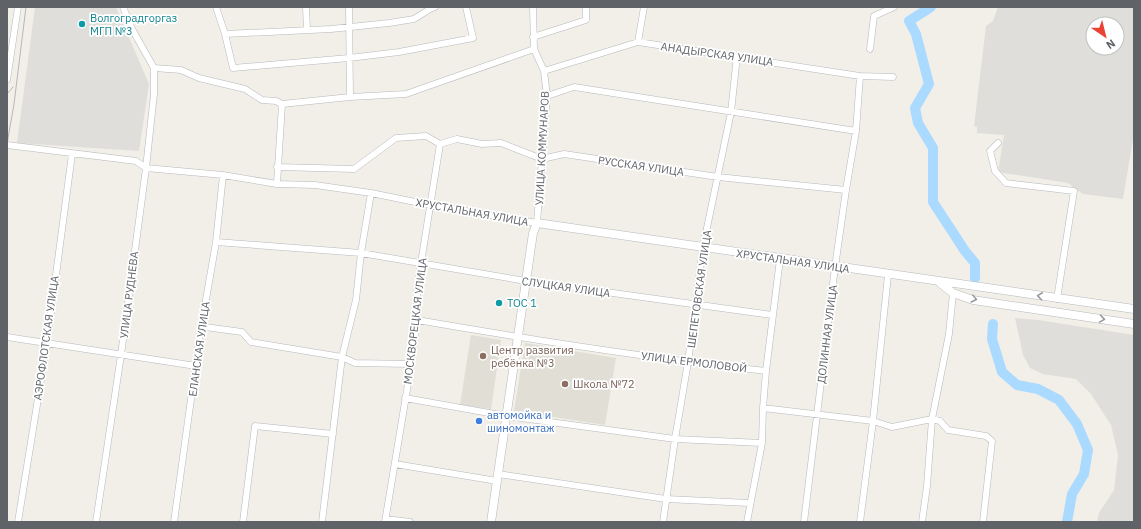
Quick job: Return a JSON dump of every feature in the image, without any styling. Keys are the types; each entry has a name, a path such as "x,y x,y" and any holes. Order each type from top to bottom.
{"street":[{"path":"7,80 18,7"},
{"path":"123,7 132,29 154,68 181,70 199,78 245,89 262,100 276,101 282,104 350,97 406,94 534,49"},
{"path":"216,7 225,34 233,68 399,52 473,38 466,7"},
{"path":"306,7 307,30"},
{"path":"349,7 350,97"},
{"path":"225,34 350,28 414,19 435,7"},
{"name":"УЛИЦА КОММУНАРОВ","path":"491,522 533,233 537,223 547,96 544,71 534,49 533,7"},
{"path":"533,37 586,20 586,7"},
{"path":"638,42 644,7"},
{"path":"870,49 874,16 894,7"},
{"name":"АНАДЫРСКАЯ УЛИЦА","path":"544,71 638,42 860,76 893,77"},
{"name":"ШЕПЕТОВСКАЯ УЛИЦА","path":"663,522 688,362 703,247 731,112 737,56"},
{"name":"УЛИЦА РУДНЕВА","path":"96,522 121,355 146,168 154,94 154,68"},
{"name":"ДОЛИННАЯ УЛИЦА","path":"804,522 835,267 856,131 860,76"},
{"path":"547,96 574,87 856,131"},
{"path":"277,184 282,104"},
{"path":"278,167 354,169 396,138 426,136 440,144 457,139 482,144 501,143 542,159"},
{"name":"МОСКВОРЕЦКАЯ УЛИЦА","path":"385,520 406,398 417,320 421,263 440,144"},
{"path":"998,144 990,151 995,171 1006,183 1074,191 1057,299"},
{"name":"ХРУСТАЛЬНАЯ УЛИЦА","path":"7,145 136,161 146,168 223,175 277,184 315,185 370,193 430,205 537,223 1134,310"},
{"name":"АЭРОФЛОТСКАЯ УЛИЦА","path":"18,522 46,343 72,154"},
{"name":"РУССКАЯ УЛИЦА","path":"542,159 564,154 718,177 846,190"},
{"name":"ЕЛАНСКАЯ УЛИЦА","path":"174,522 200,334 216,242 223,175"},
{"path":"322,522 342,356 356,300 370,193"},
{"name":"СЛУЦКАЯ УЛИЦА","path":"216,242 361,253 526,281 772,315"},
{"path":"747,522 749,503 762,443 766,371 780,259"},
{"path":"860,522 873,421 888,275"},
{"path":"940,282 953,293 973,300 1134,324"},
{"path":"922,522 927,486 932,419 948,334 953,293"},
{"name":"УЛИЦА ЕРМОЛОВОЙ","path":"417,320 518,337 688,362 766,371"},
{"path":"200,334 205,327 242,332 251,342 342,356 355,363 410,364"},
{"path":"7,337 196,366"},
{"path":"406,398 506,416 675,439 762,443"},
{"path":"763,408 873,421 892,427 932,419 940,421 948,430 986,436 992,441 983,522"},
{"path":"243,522 255,426 333,434"},
{"path":"395,464 666,499 749,503"},
{"path":"385,520 410,522"}],"shaded area":[{"path":"35,7 116,7 149,84 139,151 17,143"},
{"path":"998,7 1134,7 1134,133 1123,199 1083,194 1068,183 998,172 1004,135 977,133 977,127 974,126 986,26 993,21"},
{"path":"1015,318 1038,320 1134,335 1134,522 1097,522 1099,513 1114,490 1118,455 1111,425 1091,394 1076,379 1043,374 1030,368 1023,355"},
{"name":"Центр развития ребёнка №3","path":"471,335 501,340 491,409 460,405"},
{"name":"Школа №72","path":"525,343 616,358 605,425 514,411"}],"waterway":[{"path":"931,7 909,21 916,34 929,84 915,108 918,123 933,148 933,202 965,251 975,263 975,278"},
{"path":"993,324 992,339 1002,372 1017,385 1038,389 1059,400 1077,424 1088,450 1084,474 1072,494 1067,522"}],"tram line":[{"path":"7,144 14,104 26,7"},
{"path":"7,94 13,87"}],"place":[{"name":"Волгоградгоргаз МГП №3","path":"82,24"},
{"name":"ТОС 1","path":"499,303"},
{"name":"Центр развития ребёнка №3","path":"483,356"},
{"name":"Школа №72","path":"565,384"},
{"name":"автомойка и шиномонтаж","path":"479,421"}]}
